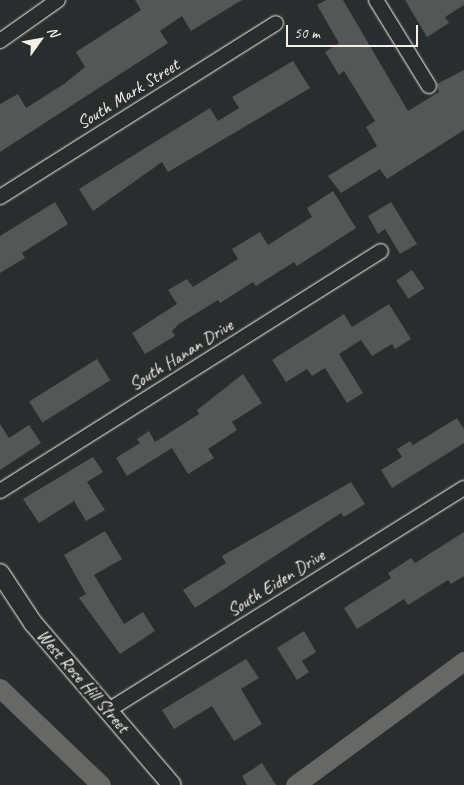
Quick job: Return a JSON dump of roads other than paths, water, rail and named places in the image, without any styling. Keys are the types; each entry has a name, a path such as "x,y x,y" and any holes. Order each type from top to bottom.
{"street":[{"path":"0,41 58,0"},
{"path":"376,0 429,86"},
{"name":"South Mark Street","path":"0,197 276,23"},
{"name":"South Hanan Drive","path":"0,491 381,251"},
{"name":"South Eiden Drive","path":"107,711 464,488"},
{"name":"West Rose Hill Street","path":"0,573 33,623 172,785"}],"waterway":[{"path":"295,785 464,661"},
{"path":"0,688 101,785"}]}
